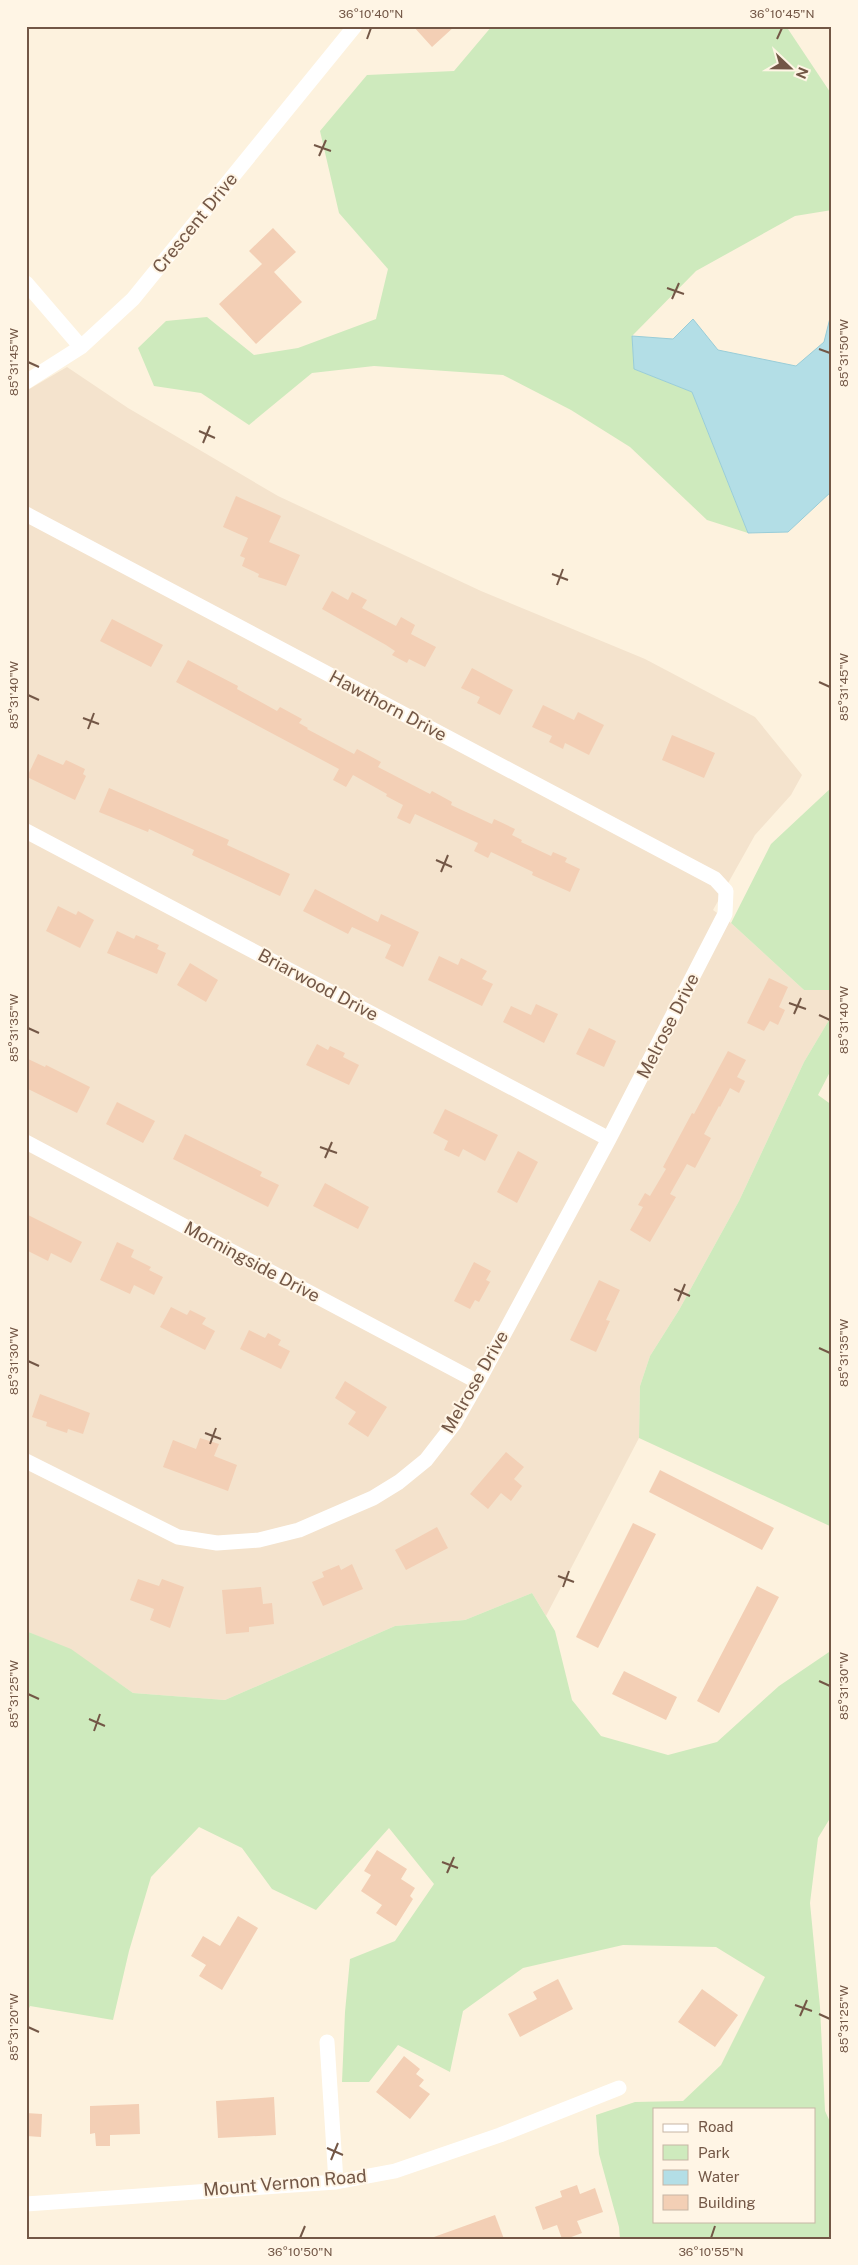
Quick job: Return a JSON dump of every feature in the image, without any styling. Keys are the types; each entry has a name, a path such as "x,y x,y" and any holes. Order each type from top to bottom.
{"street":[{"name":"Crescent Drive","path":"26,382 81,347 133,299 355,26"},
{"path":"26,282 81,347"},
{"name":"Hawthorn Drive","path":"26,514 715,879 726,891 725,914"},
{"name":"Briarwood Drive","path":"26,831 609,1139"},
{"name":"Melrose Drive","path":"26,1461 178,1537 217,1543 259,1540 299,1530 373,1498 399,1482 426,1460 454,1424 609,1139 725,914"},
{"name":"Morningside Drive","path":"26,1142 478,1382"},
{"path":"327,2042 336,2182"},
{"name":"Mount Vernon Road","path":"26,2204 336,2182 395,2171 500,2135 619,2088"}],"shaded area":[{"path":"67,367 128,408 278,496 481,591 645,659 755,717 802,775 791,795 755,835 713,910 731,923 804,990 832,990 832,1015 804,1062 739,1201 679,1310 650,1356 640,1386 639,1438 546,1616 532,1593 465,1620 395,1626 225,1700 133,1693 71,1650 26,1631 26,391"}],"green space":[{"path":"492,26 786,26 832,95 832,210 795,216 696,271 632,336 634,369 692,392 748,533 707,520 630,447 571,410 503,375 374,366 312,373 249,425 201,393 154,386 138,348 166,321 207,317 254,355 298,348 376,319 388,269 339,213 320,131 367,75 454,71"},
{"path":"832,787 832,990 804,990 731,923 771,844"},
{"path":"832,1015 832,1068 818,1095 832,1105 832,1527 639,1438 640,1386 650,1356 679,1310 739,1201 804,1062"},
{"path":"532,1593 555,1631 572,1700 601,1736 668,1755 717,1742 779,1686 832,1650 832,1815 818,1838 810,1903 820,2007 825,2111 832,2126 832,2239 620,2239 619,2227 599,2154 596,2115 635,2102 683,2101 721,2065 765,1977 716,1947 623,1945 523,1968 463,2011 450,2072 398,2045 369,2082 342,2082 345,2012 350,1959 395,1941 434,1884 389,1828 316,1910 272,1889 242,1848 199,1827 151,1877 129,1951 113,2020 30,2006 26,2015 26,1631 71,1649 133,1693 225,1700 395,1626 465,1620"}],"water":[{"path":"832,310 832,491 788,532 748,533 692,392 634,369 632,336 673,339 693,319 718,350 796,366 824,342"}],"building":[{"path":"413,26 455,26 432,47"},
{"path":"273,228 296,252 274,272 302,302 256,344 219,304 262,264 249,251"},
{"path":"236,496 281,516 269,542 300,555 286,586 258,577 259,574 242,566 245,558 240,556 248,538 223,527"},
{"path":"332,591 348,600 352,592 367,600 362,608 396,626 401,617 415,625 411,634 436,647 425,667 409,659 407,663 392,655 395,651 386,645 322,609"},
{"path":"112,619 163,645 151,667 100,641"},
{"path":"188,660 238,686 237,689 277,711 280,707 302,719 299,723 307,729 354,754 357,749 381,762 378,767 430,794 432,791 452,802 451,805 492,824 494,819 515,829 512,835 522,840 521,842 551,856 553,852 567,858 565,862 580,869 570,892 532,875 533,872 491,852 488,858 474,851 478,843 415,814 410,824 397,818 403,805 353,775 346,787 333,780 339,769 176,682"},
{"path":"472,668 513,690 500,715 477,703 480,697 461,688"},
{"path":"543,705 574,720 578,712 604,725 589,755 565,743 563,749 549,742 552,736 532,727"},
{"path":"672,735 715,753 704,778 662,760"},
{"path":"38,754 63,765 66,760 85,769 83,774 86,776 75,800 27,777"},
{"path":"109,788 229,840 227,845 290,874 280,896 192,855 194,850 149,829 148,832 99,812"},
{"path":"315,889 378,922 381,914 419,932 403,967 385,958 391,945 352,927 348,934 303,911"},
{"path":"58,906 76,915 78,911 94,920 80,948 46,931"},
{"path":"117,931 134,939 136,935 159,945 157,949 166,953 157,974 107,953"},
{"path":"439,956 458,965 461,958 487,971 482,979 493,984 482,1006 428,980"},
{"path":"190,963 218,980 206,1002 177,985"},
{"path":"769,978 788,987 779,1007 785,1010 778,1025 770,1021 764,1031 747,1023"},
{"path":"536,1004 558,1014 544,1043 503,1022 511,1006 531,1015"},
{"path":"589,1028 616,1041 604,1067 576,1054"},
{"path":"317,1044 328,1050 330,1046 345,1053 343,1057 359,1065 349,1085 306,1065"},
{"path":"728,1051 746,1060 737,1077 745,1081 739,1093 730,1088 719,1106 704,1134 711,1138 695,1168 687,1164 670,1194 676,1197 650,1242 630,1230 643,1207 638,1205 645,1193 650,1196 666,1169 663,1167"},
{"path":"26,1058 45,1067 46,1065 90,1087 77,1113 26,1088"},
{"path":"117,1102 155,1121 143,1143 106,1124"},
{"path":"445,1109 498,1135 485,1161 463,1149 459,1157 444,1150 448,1141 433,1133"},
{"path":"185,1134 262,1172 260,1176 279,1185 268,1207 173,1159"},
{"path":"518,1151 538,1162 517,1203 497,1192"},
{"path":"325,1183 369,1207 358,1229 313,1206"},
{"path":"26,1214 82,1242 71,1263 51,1253 48,1261 26,1250"},
{"path":"117,1242 134,1250 131,1257 151,1267 149,1270 163,1277 154,1295 134,1285 130,1294 100,1280"},
{"path":"474,1262 491,1271 486,1280 490,1282 479,1302 475,1300 470,1309 454,1301"},
{"path":"599,1280 620,1290 606,1320 610,1321 596,1352 570,1340"},
{"path":"171,1307 187,1315 190,1310 206,1318 202,1324 215,1331 205,1350 160,1327"},
{"path":"249,1330 265,1338 268,1333 281,1340 278,1345 290,1351 281,1369 240,1349"},
{"path":"345,1381 387,1407 368,1437 348,1424 356,1412 335,1398"},
{"path":"40,1394 90,1413 83,1434 68,1429 67,1433 46,1426 47,1422 32,1417"},
{"path":"200,1438 219,1444 214,1456 237,1465 228,1491 163,1467 173,1440 196,1449"},
{"path":"506,1452 524,1467 514,1479 522,1486 511,1501 501,1493 488,1509 470,1494"},
{"path":"660,1470 774,1528 762,1550 649,1492"},
{"path":"633,1523 656,1534 598,1648 576,1637"},
{"path":"437,1527 448,1548 406,1570 395,1550"},
{"path":"352,1564 363,1589 323,1606 312,1582 324,1577 322,1572 339,1565 341,1570"},
{"path":"138,1579 159,1586 162,1579 184,1587 170,1628 150,1620 154,1609 130,1600"},
{"path":"757,1586 779,1597 719,1713 697,1701"},
{"path":"261,1587 263,1604 272,1603 274,1624 249,1627 249,1632 226,1634 222,1590"},
{"path":"624,1671 677,1697 666,1720 612,1694"},
{"path":"377,1850 407,1869 401,1879 415,1888 410,1896 413,1899 396,1926 376,1913 382,1905 361,1891 371,1875 364,1871"},
{"path":"238,1916 258,1928 222,1990 199,1976 206,1965 191,1956 203,1936 220,1946"},
{"path":"558,1979 573,2009 520,2037 508,2014 537,1999 533,1992"},
{"path":"702,1989 738,2015 715,2047 678,2022"},
{"path":"404,2056 420,2069 416,2074 424,2080 419,2086 430,2094 410,2119 376,2092"},
{"path":"274,2097 276,2135 218,2138 216,2101"},
{"path":"139,2104 140,2134 110,2135 110,2146 96,2146 95,2133 90,2134 90,2106"},
{"path":"26,2113 42,2114 41,2137 26,2136"},
{"path":"577,2185 580,2194 595,2188 603,2212 577,2221 582,2233 566,2239 562,2239 557,2225 543,2230 535,2207 562,2197 560,2191"},
{"path":"495,2215 504,2239 435,2239 434,2237"}]}
